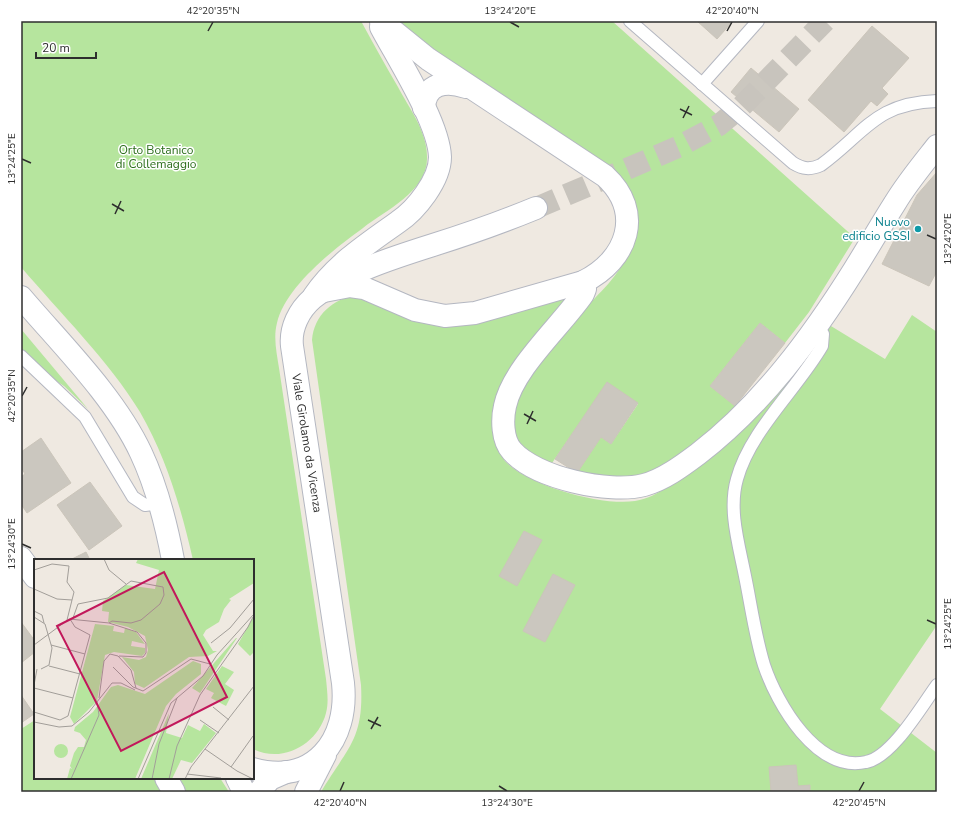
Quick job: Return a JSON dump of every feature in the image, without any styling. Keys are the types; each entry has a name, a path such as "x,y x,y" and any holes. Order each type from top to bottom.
{"street":[{"path":"319,294 326,279 337,268 363,246 406,217 417,206 426,193 437,170 440,158 436,137 424,108 378,21"},
{"path":"319,294 350,286 364,288 415,310 445,316 476,313 583,282 603,269 614,257 622,243 628,220 626,206 611,181 418,52 381,21"},
{"path":"424,108 427,94 437,85 454,83 475,91"},
{"path":"583,282 585,289 583,294 524,367 512,387 504,406 503,424 508,446 520,458 553,475 580,484 610,487 633,487 646,485 677,469 717,438 775,379 817,325 854,270 899,197 937,146"},
{"name":"Viale Girolamo da Vicenza","path":"254,769 274,773 286,772 312,762 323,754 334,740 340,728 343,716 343,683 291,342 292,332 296,321 304,307 319,294 353,275 391,259 482,229 536,208"},
{"path":"21,297 88,375 123,421 141,452 160,502 173,559"},
{"path":"21,558 34,576"},
{"path":"306,792 334,740"},
{"path":"239,779 256,788 286,772"},
{"path":"167,779 174,792"}],"lane":[{"path":"630,21 793,163 802,168 811,169 829,160 868,125 884,113 910,104 937,101"},
{"path":"702,84 758,21"},
{"path":"817,325 823,334 822,346 776,410 745,459 737,479 734,500 736,525 757,638 764,665 774,690 805,736 828,756 839,761 852,763 866,762 879,757 893,745 937,685"},
{"path":"21,356 72,402 85,417 133,497 145,505 160,502"}],"green space":[{"name":"Orto Botanico di Collemaggio","path":"21,21 361,21 421,129 426,147 426,168 414,189 394,207 338,247 312,270 290,296 282,309 277,323 275,334 276,352 328,696 326,713 322,724 307,742 298,748 276,754 264,753 254,749 254,559 193,559 172,484 150,430 140,412 114,374 21,267"},
{"path":"394,21 612,21 855,238 809,312 785,343 760,323 710,386 735,406 712,429 686,451 657,468 642,474 626,477 607,477 577,473 601,437 611,444 638,404 607,383 552,463 530,453 519,443 513,426 516,405 527,382 543,358 580,314 609,283 621,267 630,250 637,230 637,215 634,201 623,181 476,82"},
{"path":"356,295 392,309 572,296 560,314 496,445 505,461 516,470 548,486 585,497 621,502 644,499 669,486 826,323 885,359 912,315 937,332 937,625 880,709 937,753 937,792 321,792 352,743 357,731 360,719 361,685 312,340 316,323 326,310 332,304 340,300"},
{"path":"21,329 88,409 64,386 21,358"},
{"path":"34,721 34,779 155,779 162,792 21,792 21,729"},
{"path":"179,779 221,779 229,792 186,792"}],"building":[{"path":"697,21 733,21 717,39"},
{"path":"872,26 909,58 882,88 888,94 877,106 871,101 844,132 808,100"},
{"path":"751,68 799,109 779,132 731,92"},
{"name":"Nuovo edificio GSSI","path":"937,172 937,271 929,286 882,264 917,195"},
{"path":"760,323 785,343 735,406 710,386"},
{"path":"607,382 638,403 611,444 601,437 577,473 555,459"},
{"path":"41,438 71,483 27,513 21,504 21,477 25,474 21,467 21,452"},
{"path":"90,482 122,526 89,550 57,505"},
{"path":"524,531 542,540 517,586 499,576"},
{"path":"86,552 90,559 72,559"},
{"path":"553,574 575,585 545,642 523,631"},
{"path":"21,622 34,640 34,653 21,663"},
{"path":"21,695 34,714 21,723"},
{"path":"796,765 798,786 810,785 810,792 771,792 769,767"}],"tunnel":[{"path":"536,208 678,147 719,125 742,106 825,21"}],"place":[{"name":"Nuovo edificio GSSI","path":"918,229"}]}
